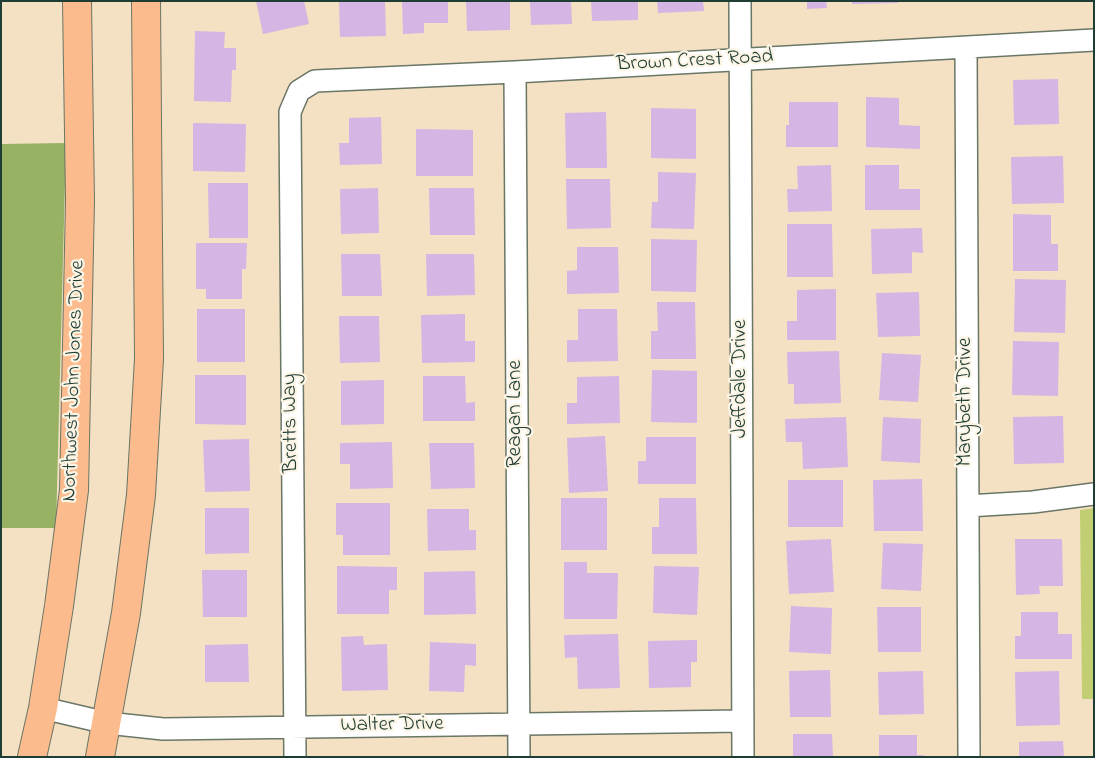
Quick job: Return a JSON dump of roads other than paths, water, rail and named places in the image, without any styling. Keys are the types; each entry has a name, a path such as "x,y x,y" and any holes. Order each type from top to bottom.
{"main road":[{"name":"Northwest John Jones Drive","path":"32,757 43,708 74,490 80,200 77,1"},
{"path":"100,757 126,613 141,495 149,359 146,1"}],"street":[{"name":"Jeffdale Drive","path":"740,1 743,757"},
{"name":"Brown Crest Road","path":"299,91 316,81 1094,40"},
{"name":"Marybeth Drive","path":"966,48 969,757"},
{"name":"Reagan Lane","path":"515,72 519,757"},
{"name":"Bretts Way","path":"295,757 290,112 299,91"},
{"path":"968,506 1033,502 1094,494"},
{"name":"Walter Drive","path":"43,708 107,724 163,729 743,721"}]}
